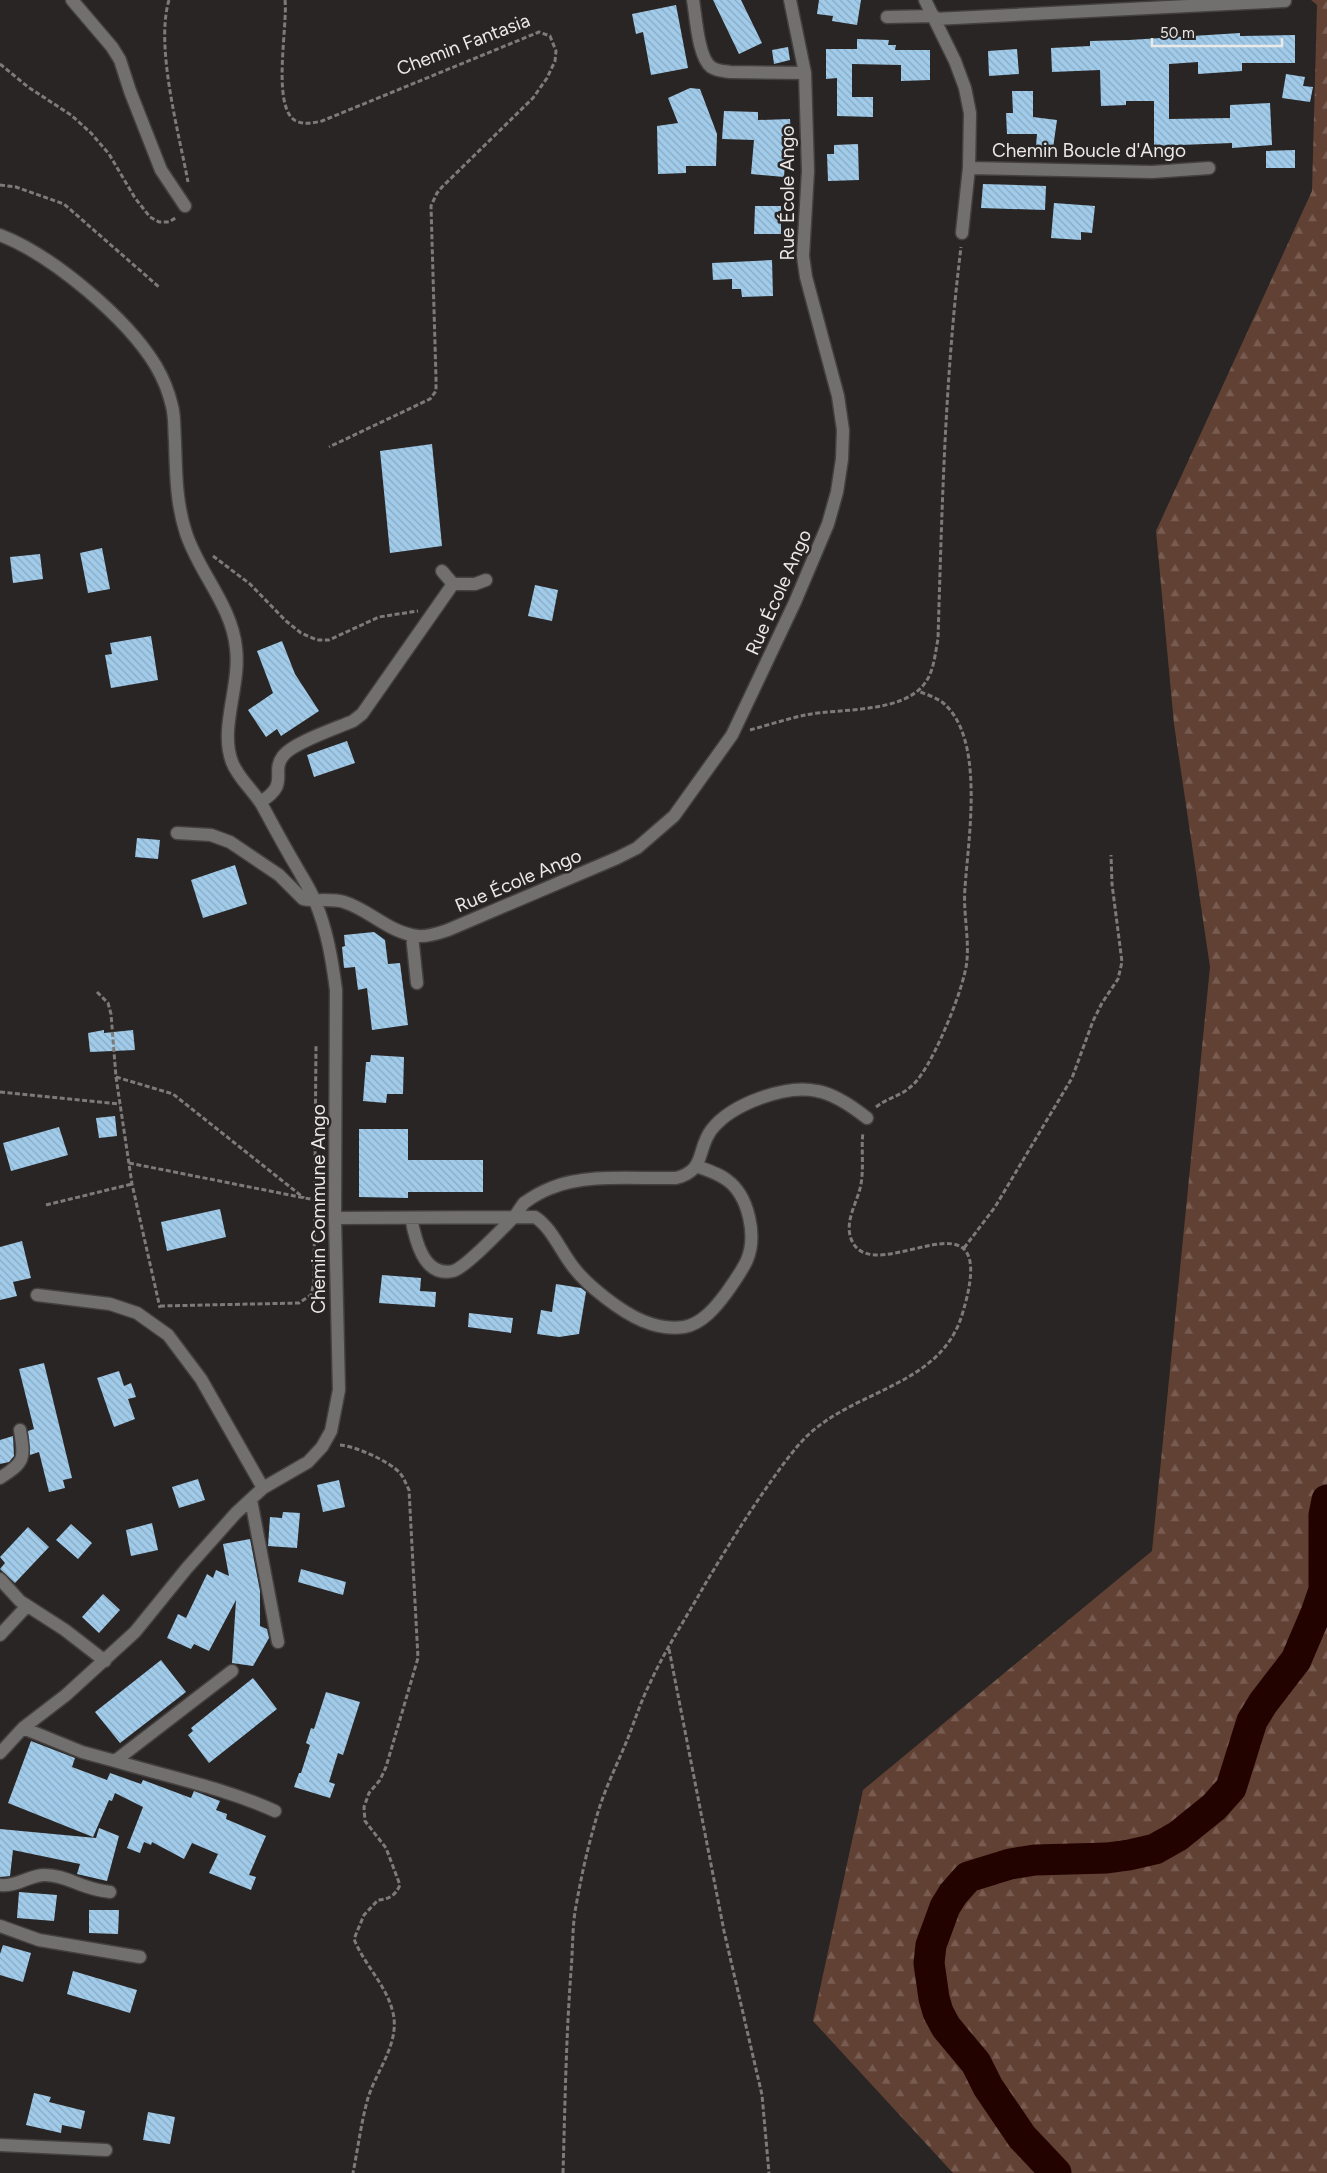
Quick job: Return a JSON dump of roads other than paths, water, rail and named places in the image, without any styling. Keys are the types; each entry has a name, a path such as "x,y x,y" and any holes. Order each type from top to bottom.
{"street":[{"path":"72,0 112,47 120,60 130,92 161,170 185,206"},
{"path":"693,0 702,53 710,66 718,71 730,72 805,73"},
{"name":"Rue École Ango","path":"314,899 330,899 345,902 388,926 412,935 426,936 448,930 637,848 674,816 732,735 765,669 828,524 837,492 842,459 843,430 838,396 806,277 804,256 808,171 805,73 790,0"},
{"name":"Chemin Boucle d'Ango","path":"925,0 955,61 965,88 970,113 969,168 962,233"},
{"path":"887,17 934,18 1286,1"},
{"name":"Chemin Boucle d'Ango","path":"969,168 1152,172 1208,168"},
{"name":"Chemin Commune Ango","path":"0,235 21,244 54,264 88,292 132,335 157,367 173,408 178,496 185,531 194,555 226,611 236,647 237,665 228,734 229,752 238,774 260,802 314,899 332,958 336,990 335,1218 339,1390 332,1431 308,1462 263,1488 236,1513 187,1568 136,1632 105,1661 23,1728 0,1754"},
{"path":"442,571 453,584 475,584 486,580"},
{"path":"260,802 275,790 280,774 279,764 286,752 353,721 362,714 453,584"},
{"path":"177,833 211,835 230,842 279,875 302,899 314,899"},
{"path":"412,935 417,983"},
{"path":"410,1218 415,1241 423,1259 440,1270 453,1271 469,1260 514,1217 524,1203 551,1188 589,1179 676,1178 689,1175 696,1166 711,1130 725,1116 741,1105 798,1089 817,1091 837,1099 867,1118"},
{"path":"335,1218 535,1217 543,1223 575,1269 620,1310 643,1321 666,1328 685,1327 704,1319 721,1300 748,1259 752,1236 747,1211 741,1195 729,1181 714,1172 696,1166"},
{"path":"37,1295 110,1304 137,1313 168,1335 201,1379 263,1488"},
{"path":"0,1478 22,1462 24,1453 20,1430"},
{"path":"251,1500 278,1642"},
{"path":"0,1579 20,1601 65,1630 105,1661"},
{"path":"0,1635 28,1606"},
{"path":"115,1761 232,1671"},
{"path":"23,1728 82,1752 208,1787 255,1802 275,1811"},
{"path":"0,1885 14,1885 36,1875 48,1875 63,1878 92,1889 110,1892"},
{"path":"0,1926 39,1940 140,1957"},
{"path":"0,2145 106,2150"}],"waterway":[{"path":"1056,2173 1022,2137 988,2087 976,2063 946,2027 938,2012 929,1963 931,1945 945,1907 953,1894 968,1877 1010,1864 1035,1860 1107,1858 1155,1849 1178,1836 1214,1807 1231,1788 1252,1721 1263,1703 1296,1660 1316,1613 1324,1590 1324,1515 1327,1500"}]}
